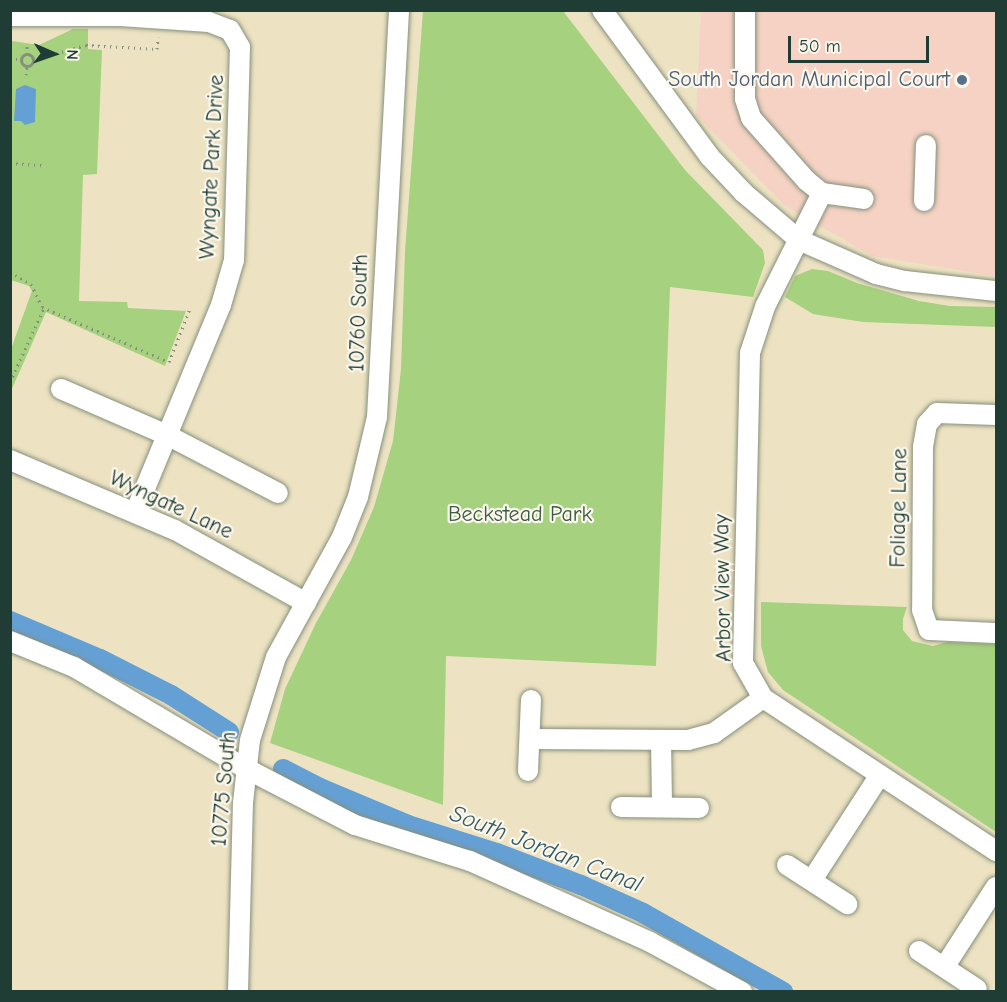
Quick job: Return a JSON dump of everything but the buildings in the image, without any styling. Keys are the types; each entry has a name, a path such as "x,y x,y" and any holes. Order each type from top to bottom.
{"street":[{"path":"11,10 11,16"},
{"name":"10760 South","path":"306,603 342,537 358,497 377,417 399,10"},
{"path":"602,10 710,157 751,200 799,240 876,274 905,281 996,291"},
{"path":"745,10 744,89 751,118 807,181 822,193 864,199"},
{"name":"Wyngate Park Drive","path":"11,16 40,14 120,16 209,22 230,30 240,47 234,260 221,306 135,513"},
{"path":"924,201 926,145"},
{"name":"Arbor View Way","path":"822,193 765,307 750,353 743,663 763,698 996,851"},
{"path":"61,389 167,435 278,493"},
{"name":"Foliage Lane","path":"996,415 937,413 927,424 923,446 922,610 929,630 996,633"},
{"name":"Wyngate Lane","path":"10,460 175,530 306,603"},
{"name":"10775 South","path":"238,992 245,768 266,684 276,657 306,603"},
{"path":"10,640 74,667 245,768 356,825 470,861 650,942 742,992"},
{"path":"530,739 688,740 714,733 763,698"},
{"path":"528,771 531,700"},
{"path":"661,740 662,807"},
{"path":"812,880 880,775"},
{"path":"621,807 699,808"},
{"path":"787,865 847,904"},
{"path":"945,966 996,887"},
{"path":"919,951 977,989"}],"path":[{"path":"26,75 27,66 33,60 86,45 158,49 158,34 169,34"},
{"path":"27,45 27,54 33,60"},
{"path":"10,59 21,59 27,54"},
{"path":"21,59 27,66"},
{"path":"10,163 42,165"},
{"path":"10,272 31,284 44,308 169,363 191,306"},
{"path":"10,382 44,308"}],"shaded area":[{"path":"701,11 996,11 996,276 872,256 784,205 696,115"}],"green space":[{"name":"Beckstead Park","path":"423,11 563,11 685,170 763,250 765,263 753,297 670,287 656,666 446,656 443,805 270,743 285,689 316,623 351,560 374,507 393,441 401,369 405,251"},
{"path":"73,29 88,29 88,49 102,50 97,174 83,175 79,301 127,302 128,308 186,311 165,366 46,312 11,391 11,349 32,291 29,286 11,280 11,46 12,41 39,45"},
{"path":"812,269 828,271 857,283 919,301 950,306 996,307 996,327 863,322 813,314 785,297 795,276"},
{"path":"761,602 907,607 903,619 903,630 912,641 933,646 947,642 996,644 996,832 783,690 768,672 761,646"}],"water":[{"path":"25,85 36,89 35,122 25,125 21,121 14,121 16,89"}],"waterway":[{"name":"South Jordan Canal","path":"10,621 100,659 171,695 229,732"},
{"name":"South Jordan Canal","path":"283,769 320,788 408,825 497,853 581,885 643,913 783,992"}],"place":[{"name":"South Jordan Municipal Court","path":"962,80"}]}
